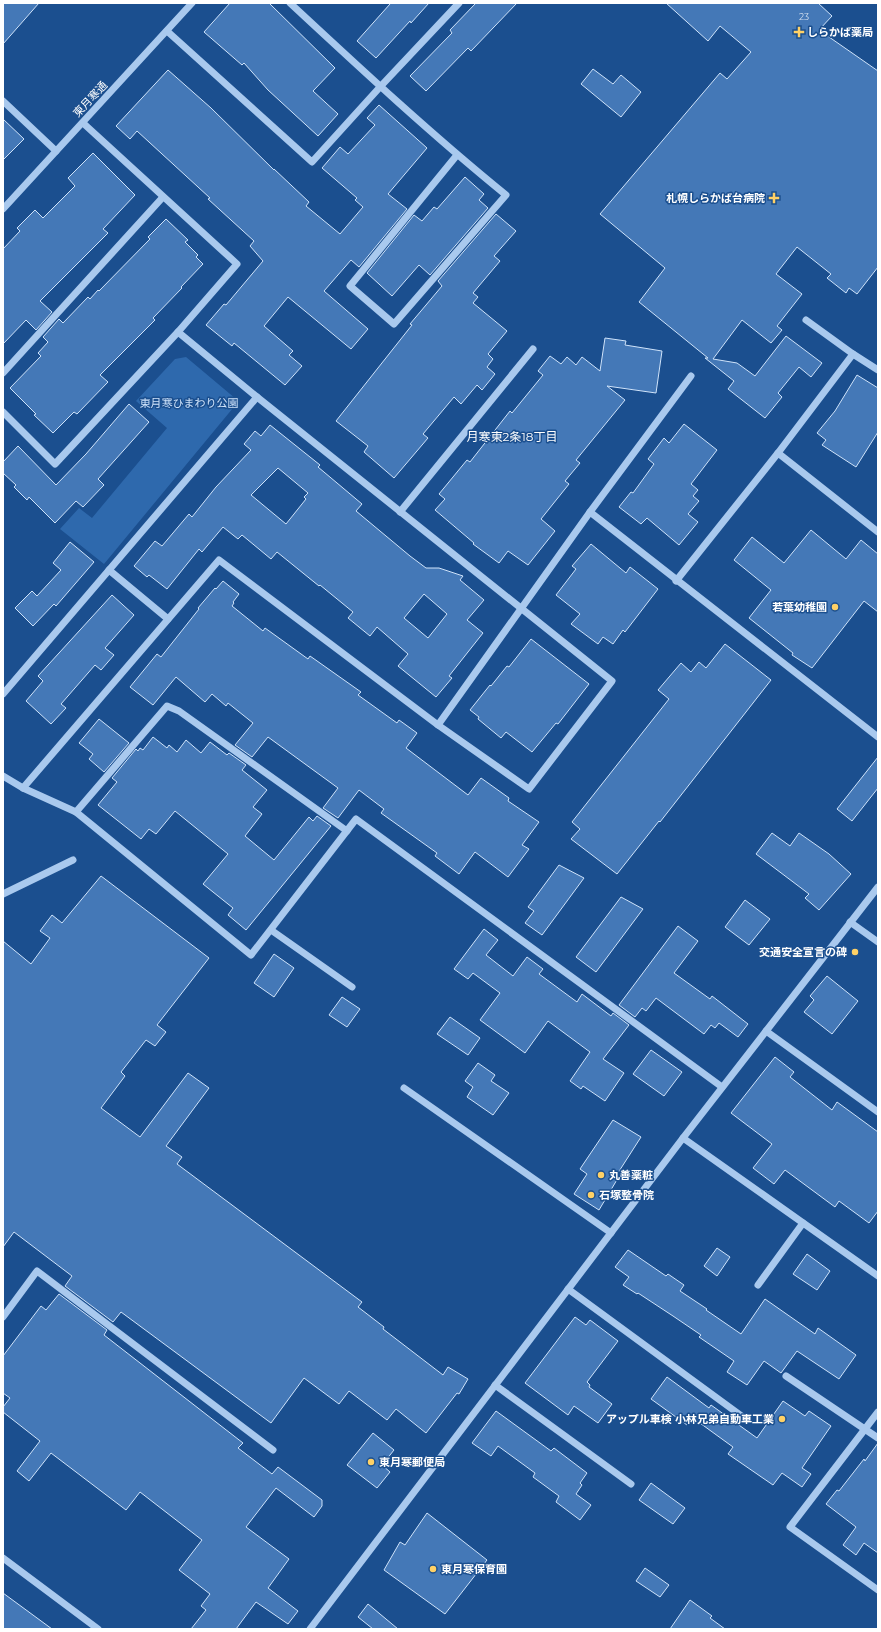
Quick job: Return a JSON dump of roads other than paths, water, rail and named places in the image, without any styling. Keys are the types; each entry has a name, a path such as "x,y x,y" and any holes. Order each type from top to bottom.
{"street":[{"name":"東月寒通","path":"3,208 83,123 192,3"},
{"path":"290,3 380,87 457,155 506,195 394,324 350,286 457,155"},
{"path":"167,31 312,162 459,3"},
{"path":"3,101 56,151"},
{"path":"3,412 55,464 178,332 237,264 83,123"},
{"path":"3,372 163,197"},
{"path":"806,320 878,370"},
{"path":"22,788 220,560 438,724 529,789 612,681 178,332"},
{"path":"400,512 533,349"},
{"path":"676,581 778,453 853,354"},
{"path":"438,724 520,608 691,376"},
{"path":"3,694 257,397"},
{"path":"778,453 878,532"},
{"path":"590,512 676,581 878,737"},
{"path":"109,570 168,619"},
{"path":"76,812 167,706 179,711 347,831"},
{"path":"3,776 22,788 76,812 251,955 356,819 722,1088"},
{"path":"3,894 73,860"},
{"path":"310,1629 683,1138 878,887"},
{"path":"850,922 878,942"},
{"path":"271,930 352,987"},
{"path":"766,1031 878,1112"},
{"path":"404,1088 611,1233"},
{"path":"683,1138 878,1276"},
{"path":"758,1284 803,1223"},
{"path":"3,1317 37,1271 273,1450"},
{"path":"568,1289 747,1420"},
{"path":"786,1376 878,1438"},
{"path":"495,1384 631,1484"},
{"path":"878,1412 790,1527 878,1590"},
{"path":"3,1558 98,1629"}],"place":[{"name":"しらかば薬局","path":"799,32"},
{"name":"札幌しらかば台病院","path":"774,198"},
{"name":"若葉幼稚園","path":"835,607"},
{"name":"交通安全宣言の碑","path":"855,952"},
{"name":"丸善薬粧","path":"601,1175"},
{"name":"石塚整骨院","path":"591,1195"},
{"name":"アップル車検 小林兄弟自動車工業","path":"782,1419"},
{"name":"東月寒郵便局","path":"371,1462"},
{"name":"東月寒保育園","path":"433,1569"}],"district":[{"name":"月寒東2条18丁目","path":"512,437"}],"park label":[{"name":"東月寒ひまわり公園","path":"189,403"}]}
